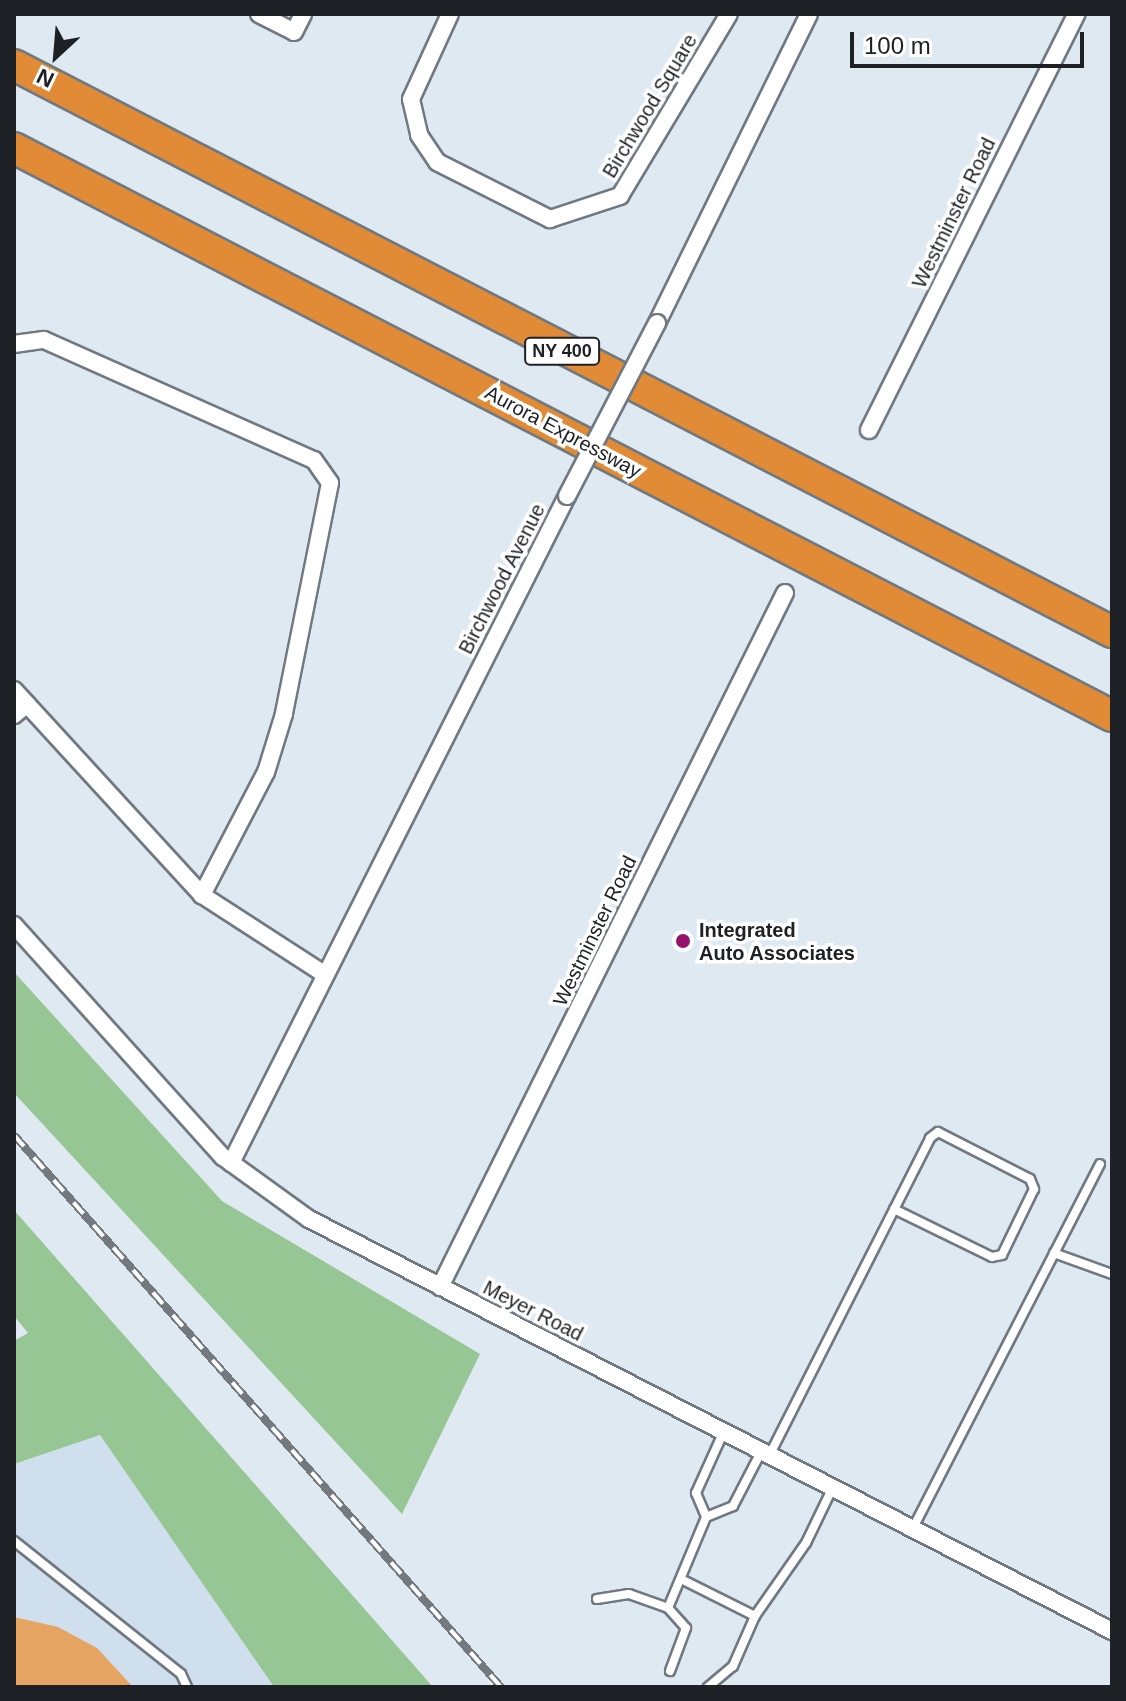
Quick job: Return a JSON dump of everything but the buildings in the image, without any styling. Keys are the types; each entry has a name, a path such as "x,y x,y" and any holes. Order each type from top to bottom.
{"highway":[{"name":"NY 400","path":"14,65 1112,632"},
{"name":"Aurora Expressway","path":"14,148 1112,716"},
{"path":"14,167 122,202"}],"street":[{"path":"259,14 294,32 303,14"},
{"name":"Birchwood Square","path":"450,14 411,99 419,135 437,162 550,219 620,196 729,14"},
{"name":"Birchwood Avenue","path":"231,1163 324,974 657,323 809,14"},
{"name":"Westminster Road","path":"869,430 1076,14"},
{"path":"14,344 44,340 314,460 330,483 279,728 266,772 202,895"},
{"name":"Westminster Road","path":"440,1287 785,593"},
{"path":"14,690 20,710 202,895 324,974"},
{"name":"Meyer Road","path":"14,925 231,1163 309,1219 1112,1631"}],"lane":[{"path":"706,1517 733,1506 766,1452 930,1138 938,1132 1030,1179 1034,1189 1002,1255 992,1257 894,1209"},
{"path":"913,1528 1100,1164"},
{"path":"1054,1253 1112,1274"},
{"path":"668,1608 706,1517 696,1493 724,1430"},
{"path":"708,1687 733,1666 755,1616 806,1543 834,1487"},
{"path":"14,1541 181,1674 187,1687"},
{"path":"681,1579 755,1616"},
{"path":"597,1599 629,1594 668,1608 686,1628 670,1671"}],"shaded area":[{"path":"100,1435 274,1687 14,1687 14,1464"}],"green space":[{"path":"14,972 222,1201 480,1354 402,1514 14,1093"},
{"path":"14,1210 433,1687 274,1687 100,1435 14,1464 14,1341 28,1333 14,1316"}],"railway":[{"path":"14,1135 501,1687"}],"place":[{"name":"Integrated Auto Associates","path":"683,941"}]}
